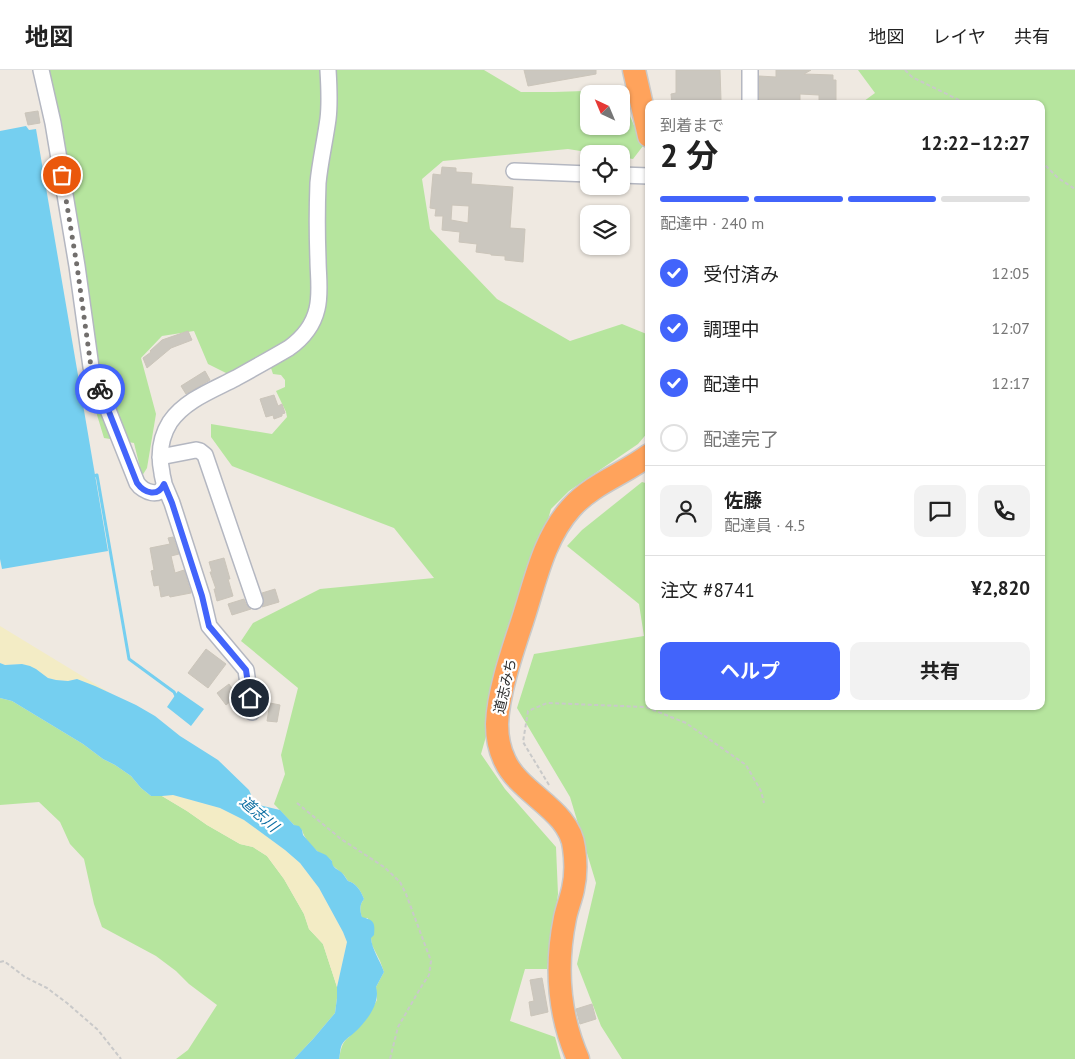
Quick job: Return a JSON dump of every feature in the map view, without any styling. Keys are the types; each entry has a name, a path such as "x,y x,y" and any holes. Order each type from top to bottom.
{"highway":[{"path":"634,70 645,118"},
{"name":"道志みち","path":"578,1059 565,1026 561,1003 559,968 565,920 576,874 574,844 571,834 562,821 513,775 501,752 498,739 498,716 509,666 544,552 554,531 572,506 583,496 645,458"}],"street":[{"path":"41,70 53,122 77,266 91,367 137,483 143,490 151,493 157,492 164,484"},
{"path":"252,712 246,670 209,626 202,596 164,484 160,457 162,436 169,423 180,410 191,402 289,348 306,334 314,318 318,300 318,182 328,119 328,70"},
{"path":"750,70 750,100"},
{"path":"514,171 580,174"},
{"path":"630,175 645,176"},
{"path":"160,457 196,450 205,454 255,600"}],"path":[{"path":"904,70 912,77 959,100"},
{"path":"1045,165 1058,178 1075,189"},
{"path":"549,807 557,799 523,742 528,711 547,703 645,707"},
{"path":"654,710 686,723 746,765 761,791 764,803"},
{"path":"297,803 341,839 384,867 400,882 431,961 429,975 398,1027 390,1059"},
{"path":"0,962 4,961 25,977 46,988 67,1003 98,1030 121,1059"}],"green space":[{"path":"36,70 484,70 521,92 580,91 580,135 630,135 630,116 643,146 633,159 630,158 630,145 580,145 580,151 568,149 443,161 422,179 430,229 497,299 570,341 622,324 645,333 645,436 638,444 569,491 551,509 481,754 505,789 556,847 558,894 547,969 525,969 510,1021 555,1037 561,1059 339,1059 344,1042 372,1009 377,1000 376,987 384,972 372,945 368,918 362,918 360,908 364,899 360,890 332,865 332,861 328,857 313,847 306,839 302,830 294,825 274,804 285,774 281,755 298,688 241,641 253,623 320,589 434,578 394,528 232,466 211,437 211,424 272,434 287,417 276,391 285,387 285,380 281,375 273,374 266,353 228,374 208,364 194,331 162,336 141,358 156,414 147,468 142,476 134,443 104,438 94,405 73,293 50,110"},
{"path":"858,70 1075,70 1075,1059 622,1059 601,1026 577,964 596,883 570,797 517,708 534,654 644,636 639,604 567,546 582,530 642,482 645,483 645,710 1045,710 1045,100 865,100 875,93"},
{"path":"0,698 12,701 83,744 131,776 151,796 162,796 240,844 253,847 267,856 284,879 304,914 309,929 323,944 337,987 335,1013 294,1059 176,1059 188,1050 217,1005 156,956 102,927 94,904 84,859 70,844 60,822 39,802 0,805"}],"sand":[{"path":"0,626 110,693 77,679 68,681 48,678 36,669 22,664 5,665 0,663"},
{"path":"173,795 220,808 244,820 300,863 319,888 347,942 337,987 323,944 309,929 304,914 284,879 267,856 253,847 240,844 162,796"}],"water":[{"path":"26,126 29,130 36,129 108,551 2,569 0,559 0,131"},
{"name":"道志川","path":"0,663 30,666 48,678 56,680 68,681 77,679 136,705 155,716 180,736 218,760 249,790 259,805 280,810 294,825 299,826 303,835 317,851 326,855 332,861 334,867 358,888 364,899 360,908 362,917 373,923 374,935 371,938 374,951 384,972 376,987 377,993 372,1012 359,1028 343,1042 339,1059 294,1059 335,1013 337,987 347,942 319,888 300,863 244,820 220,808 173,795 151,796 131,776 83,744 12,701 0,698"},
{"path":"178,691 204,709 191,726 167,707"}],"building":[{"path":"524,70 596,70 596,74 528,86"},
{"path":"676,70 720,70 721,100 672,100 671,94 676,93"},
{"path":"776,70 811,70 804,74 833,75 833,80 836,80 836,100 819,100 819,95 800,94 800,100 759,100 759,76 776,77"},
{"path":"38,111 40,123 28,125 25,113"},
{"path":"442,167 456,168 456,172 472,173 471,184 513,187 510,228 525,229 523,262 505,260 505,256 476,252 477,244 459,242 460,232 442,230 443,216 435,216 436,209 430,208 433,174 441,175","holes":["452,205 469,206 468,223 451,220"]},
{"path":"188,331 192,340 171,348 147,368 143,358 162,340"},
{"path":"205,371 210,380 186,394 181,386"},
{"path":"274,395 278,406 282,404 285,413 274,419 273,415 266,417 260,399"},
{"path":"173,537 179,554 171,556 175,573 184,570 191,593 161,597 159,585 154,586 151,571 154,570 150,548 170,544 168,538"},
{"path":"224,558 233,596 217,601 209,562"},
{"path":"275,589 279,602 262,607 264,602 262,593"},
{"path":"244,599 251,609 232,615 228,604"},
{"path":"206,649 226,664 208,688 188,673"},
{"path":"229,684 237,696 226,705 217,693"},
{"path":"270,703 280,705 277,722 267,721"},
{"path":"542,978 548,1012 531,1016 529,1002 534,1001 530,980"},
{"path":"592,1004 596,1019 580,1024 576,1009"}],"waterway":[{"path":"94,476 97,475 129,659 174,692 177,698"}],"way so far":[{"path":"62,175 91,367 100,389"}],"route":[{"path":"100,389 137,483 143,490 151,493 157,492 164,484 202,596 209,626 246,670 250,698"}]}
